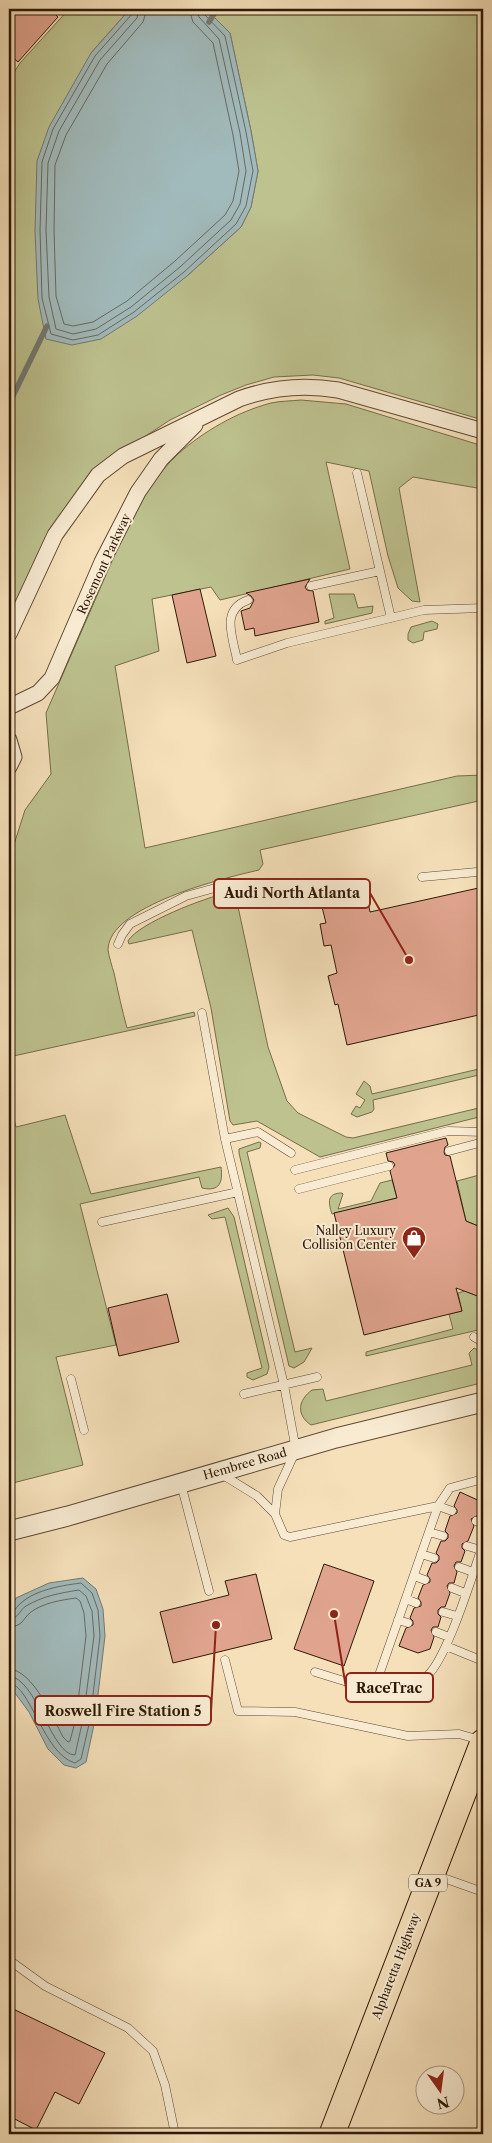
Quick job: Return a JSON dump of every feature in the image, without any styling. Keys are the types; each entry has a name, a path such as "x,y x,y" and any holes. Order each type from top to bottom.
{"highway":[{"name":"Alpharetta Highway","path":"332,2134 483,1742"}],"street":[{"name":"Rosemont Parkway","path":"9,634 55,535 98,475 123,456 239,399 259,392 285,387 317,386 338,390 483,431"},
{"name":"Rosemont Parkway","path":"9,707 38,693 52,678 102,562 138,492 162,459 203,417"},
{"path":"9,740 14,757 9,767"},
{"name":"Hembree Road","path":"9,1531 68,1516 336,1438 483,1402"}],"lane":[{"path":"357,473 391,618"},
{"path":"311,586 380,571"},
{"path":"248,600 238,603 232,610 230,620 236,660 286,643 424,610 483,608"},
{"path":"422,878 477,872"},
{"path":"118,944 130,924 186,896 233,884"},
{"path":"202,1014 225,1139 284,1385 296,1450 278,1489 275,1514"},
{"path":"295,1170 448,1131 483,1132"},
{"path":"225,1139 258,1132 291,1153"},
{"path":"449,1151 483,1142"},
{"path":"299,1189 389,1166"},
{"path":"102,1222 238,1192"},
{"path":"474,1338 483,1342"},
{"path":"244,1394 316,1377"},
{"path":"71,1380 84,1430"},
{"path":"216,1472 242,1485 275,1514 284,1535 290,1537 438,1506 452,1511"},
{"path":"378,1678 438,1506 450,1488 483,1479"},
{"path":"181,1482 208,1591"},
{"path":"429,1532 443,1536"},
{"path":"378,1678 382,1682 424,1678 430,1675 446,1646 482,1547 467,1546"},
{"path":"421,1554 434,1558"},
{"path":"459,1567 473,1572"},
{"path":"414,1576 426,1580"},
{"path":"452,1588 465,1593"},
{"path":"406,1599 416,1603"},
{"path":"443,1612 457,1616"},
{"path":"398,1620 408,1623"},
{"path":"436,1632 449,1637"},
{"path":"446,1646 483,1661"},
{"path":"225,1660 238,1711 295,1712 408,1736 459,1734 483,1742"},
{"path":"315,1672 356,1685 378,1678"},
{"path":"431,1874 483,1892"},
{"path":"9,1960 45,1986 128,2028 153,2052 165,2085 175,2134"}],"green space":[{"path":"69,9 130,9 91,53 187,276 241,227 251,207 258,171 230,33 206,9 483,9 483,420 339,378 313,375 274,377 221,395 170,420 120,453 91,476 9,622 9,80 20,63"},
{"path":"301,400 346,404 483,446 483,489 413,477 399,488 420,602 412,601 398,588 388,556 369,471 326,462 350,569 220,600 211,587 152,599 159,651 115,666 145,848 457,776 483,775 483,800 260,850 263,864 259,870 196,887 147,907 127,920 113,934 108,950 127,1028 194,1012 195,1016 9,1057 9,860 25,810 51,774 46,713 129,522 163,469 178,454 199,438 233,417 258,407 274,402"},
{"path":"329,594 354,594 358,608 373,606 372,613 325,624 325,621 334,618"},
{"path":"432,621 438,624 437,629 424,632 423,640 413,643 408,640 411,627"},
{"path":"227,893 234,896 237,902 268,1047 287,1101 298,1113 346,1137 353,1138 483,1107 483,1116 320,1157 257,1121 233,1125 230,1121 211,1008 192,930 129,944 128,941 134,934 158,919 190,905"},
{"path":"483,1068 483,1074 373,1100 374,1109 372,1112 357,1117 351,1114 356,1106 360,1108 365,1100 356,1094 364,1081 370,1086 372,1094"},
{"path":"9,1099 16,1127 65,1115 91,1194 221,1167 221,1181 213,1189 202,1188 199,1177 80,1204 116,1345 56,1357 83,1465 9,1484"},
{"path":"261,1143 260,1148 247,1152 295,1352 312,1348 304,1362 294,1368 289,1366 239,1153 239,1149"},
{"path":"483,1174 483,1228 466,1221 457,1181"},
{"path":"392,1180 397,1198 332,1214 329,1202 331,1196 337,1193 343,1194 338,1209 371,1201 380,1183"},
{"path":"228,1208 234,1217 269,1367 267,1374 253,1380 247,1377 247,1373 262,1368 225,1217 212,1219 208,1215"},
{"path":"465,1291 483,1298 483,1332 478,1330 366,1356 366,1352 453,1329 449,1314 462,1311 458,1293"},
{"path":"474,1348 483,1353 483,1377 477,1384 311,1425 306,1421 301,1412 304,1398 312,1390 323,1389 326,1401 472,1365 469,1353"}],"water":[{"path":"130,9 206,9 230,33 258,171 251,207 241,227 187,276 137,316 101,339 72,345 46,339 38,299 35,231 37,161 49,127 91,53"},
{"path":"83,1578 96,1589 103,1609 105,1636 95,1720 86,1762 76,1768 64,1765 48,1749 29,1712 9,1685 9,1612 16,1598 49,1583"}],"building":[{"path":"9,9 50,9 58,17 18,62 9,54"},
{"path":"310,579 305,587 307,590 313,591 319,622 255,636 254,628 245,630 241,611 250,608 254,600 246,593"},
{"path":"200,589 216,656 187,663 172,595"},
{"path":"483,887 483,1014 347,1045 338,1004 335,1005 328,976 337,973 331,945 324,946 320,924 326,923 322,907 367,897 370,912"},
{"name":"Nalley Luxury Collision Center","path":"446,1138 448,1145 445,1147 444,1152 445,1155 450,1156 466,1221 483,1228 483,1298 456,1288 462,1311 364,1335 334,1213 397,1198 390,1171 395,1165 393,1162 388,1161 386,1153"},
{"path":"167,1294 179,1342 119,1356 108,1308"},
{"path":"460,1492 482,1502 477,1516 471,1519 474,1526 468,1541 462,1544 462,1548 465,1551 461,1562 456,1562 454,1566 457,1572 454,1583 449,1583 447,1586 450,1593 445,1607 441,1607 438,1610 438,1614 441,1617 438,1627 433,1627 431,1630 434,1637 430,1649 418,1653 399,1646 406,1628 413,1625 413,1621 410,1618 414,1608 421,1606 418,1598 423,1585 430,1582 427,1575 432,1563 436,1563 439,1560 439,1556 436,1553 441,1541 445,1541 448,1538 448,1534 445,1531 450,1516 457,1513 454,1506"},
{"path":"324,1564 374,1581 344,1666 294,1649"},
{"path":"256,1574 272,1639 173,1663 160,1612 229,1595 225,1581"},
{"path":"9,2007 105,2053 79,2104 55,2092 36,2130 9,2116"}],"waterway":[{"path":"209,22 217,9"},
{"path":"9,404 47,326"}],"place":[{"name":"Audi North Atlanta","path":"409,960"},
{"name":"Nalley Luxury Collision Center","path":"414,1259"},
{"name":"RaceTrac","path":"334,1614"},
{"name":"Roswell Fire Station 5","path":"216,1625"}]}
